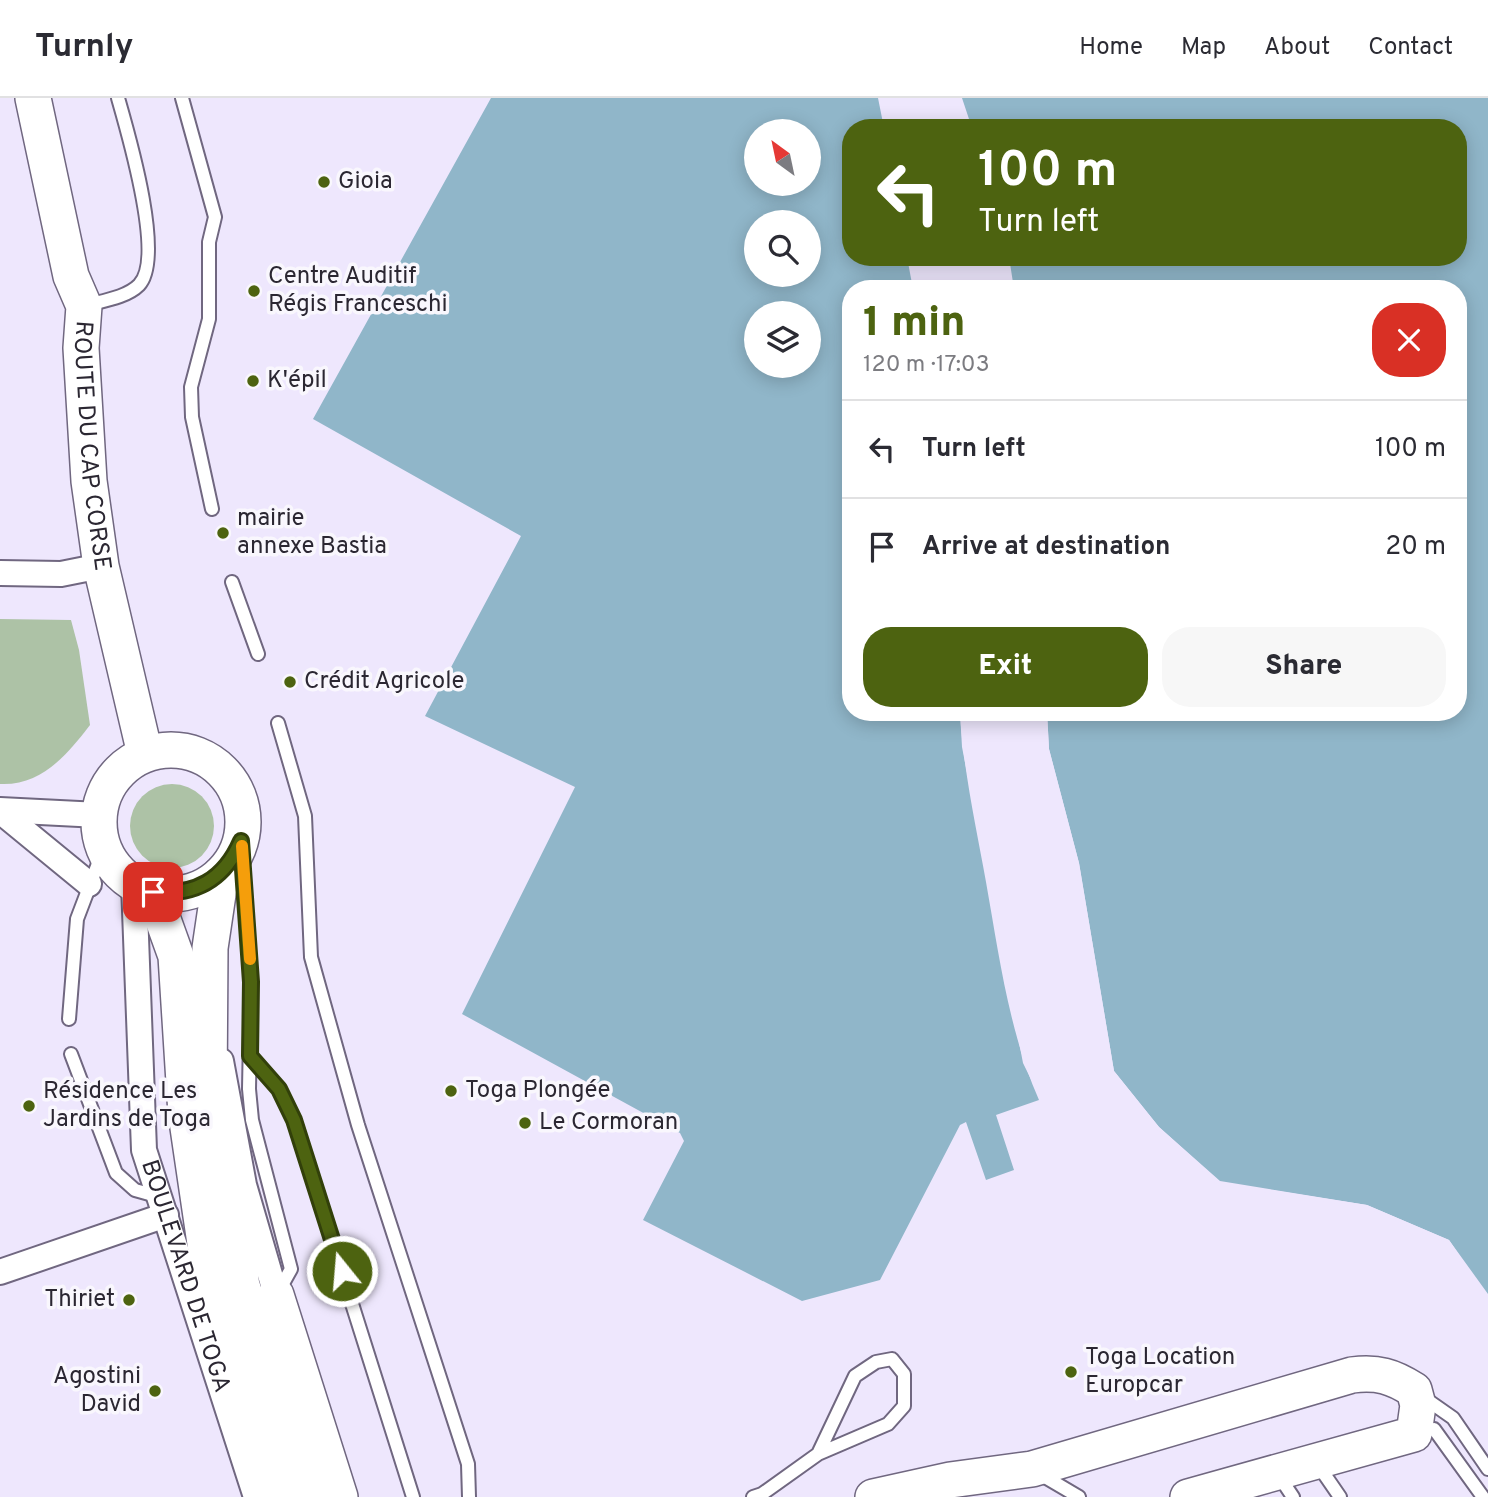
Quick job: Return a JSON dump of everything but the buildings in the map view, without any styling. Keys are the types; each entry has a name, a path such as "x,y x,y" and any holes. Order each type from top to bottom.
{"main road":[{"name":"ROUTE DU CAP CORSE","path":"33,98 71,276 84,306 81,348 89,481 101,566 145,754"},
{"path":"143,888 189,892 221,874 233,859 241,841 244,818 239,796 228,776 211,761 190,751 167,749 145,754 127,764 113,778 103,796 101,832 116,869 143,888 176,956 191,1150 207,1256 283,1497"},
{"path":"221,874 210,948 209,1096 241,1278"},
{"path":"191,1150 241,1278 312,1497"},
{"path":"276,1295 340,1497"},
{"path":"873,1497 950,1480 1032,1469 1352,1375 1370,1373 1392,1376 1414,1390 1418,1405 1414,1434 1316,1462 1285,1485 1195,1496"}],"street":[{"path":"0,573 61,574 101,566"},
{"path":"0,811 101,832"},
{"path":"0,811 89,884"},
{"name":"BOULEVARD DE TOGA","path":"143,888 144,1150 256,1497"},
{"path":"210,997 244,1185 276,1295"},
{"path":"0,1272 163,1206"}],"lane":[{"path":"84,306 134,289 146,275 150,263 150,243 140,191 118,98"},
{"path":"182,98 215,217 209,242 208,319 191,387 192,417 212,509"},
{"path":"232,582 258,654"},
{"path":"278,723 305,816 311,957 358,1125 467,1464 469,1497"},
{"path":"69,1019 78,919 101,832"},
{"path":"241,841 251,982 252,1120 290,1269 276,1295"},
{"path":"71,1055 116,1173 135,1189 163,1206"},
{"path":"250,1056 279,1089 294,1120 413,1497"},
{"path":"753,1497 818,1454 888,1424 904,1406 904,1374 892,1359 876,1362 855,1376 818,1454"},
{"path":"1414,1390 1452,1418 1488,1469"},
{"path":"1414,1434 1434,1429 1483,1497"},
{"path":"1316,1462 1340,1497"},
{"path":"1032,1469 1079,1497"}],"green space":[{"path":"0,619 71,620 79,650 90,725 62,757 40,774 28,780 0,784"},
{"path":"164,784 180,784 196,791 207,802 214,818 211,842 202,856 180,868 164,868 148,861 137,850 130,834 130,818 137,802 148,791"}],"water":[{"path":"491,98 878,98 882,119 842,119 842,266 909,266 911,280 842,280 842,721 961,721 970,797 1006,993 1020,1048 1039,1100 996,1115 1014,1170 986,1180 966,1122 960,1125 880,1280 802,1301 643,1220 684,1141 680,1133 462,1014 575,787 425,716 521,536 313,419"},
{"path":"962,98 1488,98 1488,1294 1449,1240 1367,1205 1220,1182 1159,1127 1114,1071 1079,863 1049,749 1047,721 1467,721 1467,280 1013,280 1010,266 1467,266 1467,119 969,119"}],"pier":[{"path":"961,721 964,721 965,747 1002,953 1026,1062 1042,1102 1023,1063 962,747"},
{"path":"1044,721 1047,721 1049,749 1079,863 1114,1071 1159,1127 1220,1181 1367,1205 1449,1240 1488,1298 1446,1243 1366,1208 1218,1185 1156,1129 1111,1073 1075,864 1046,749"}],"slow traffic":[{"path":"242,846 250,959"}],"place":[{"name":"Gioia","path":"324,182"},
{"name":"Centre Auditif Régis Franceschi","path":"254,291"},
{"name":"K'épil","path":"253,381"},
{"name":"mairie annexe Bastia","path":"223,533"},
{"name":"Crédit Agricole","path":"290,682"},
{"name":"Toga Plongée","path":"451,1091"},
{"name":"Résidence Les Jardins de Toga","path":"29,1106"},
{"name":"Le Cormoran","path":"525,1123"},
{"name":"Thiriet","path":"129,1300"},
{"name":"Toga Location Europcar","path":"1071,1372"},
{"name":"Agostini David","path":"155,1391"}],"route":[{"path":"153,892 189,892 206,885 221,874 233,859 241,841 251,982 250,1056 279,1089 294,1120 342,1271"}]}
